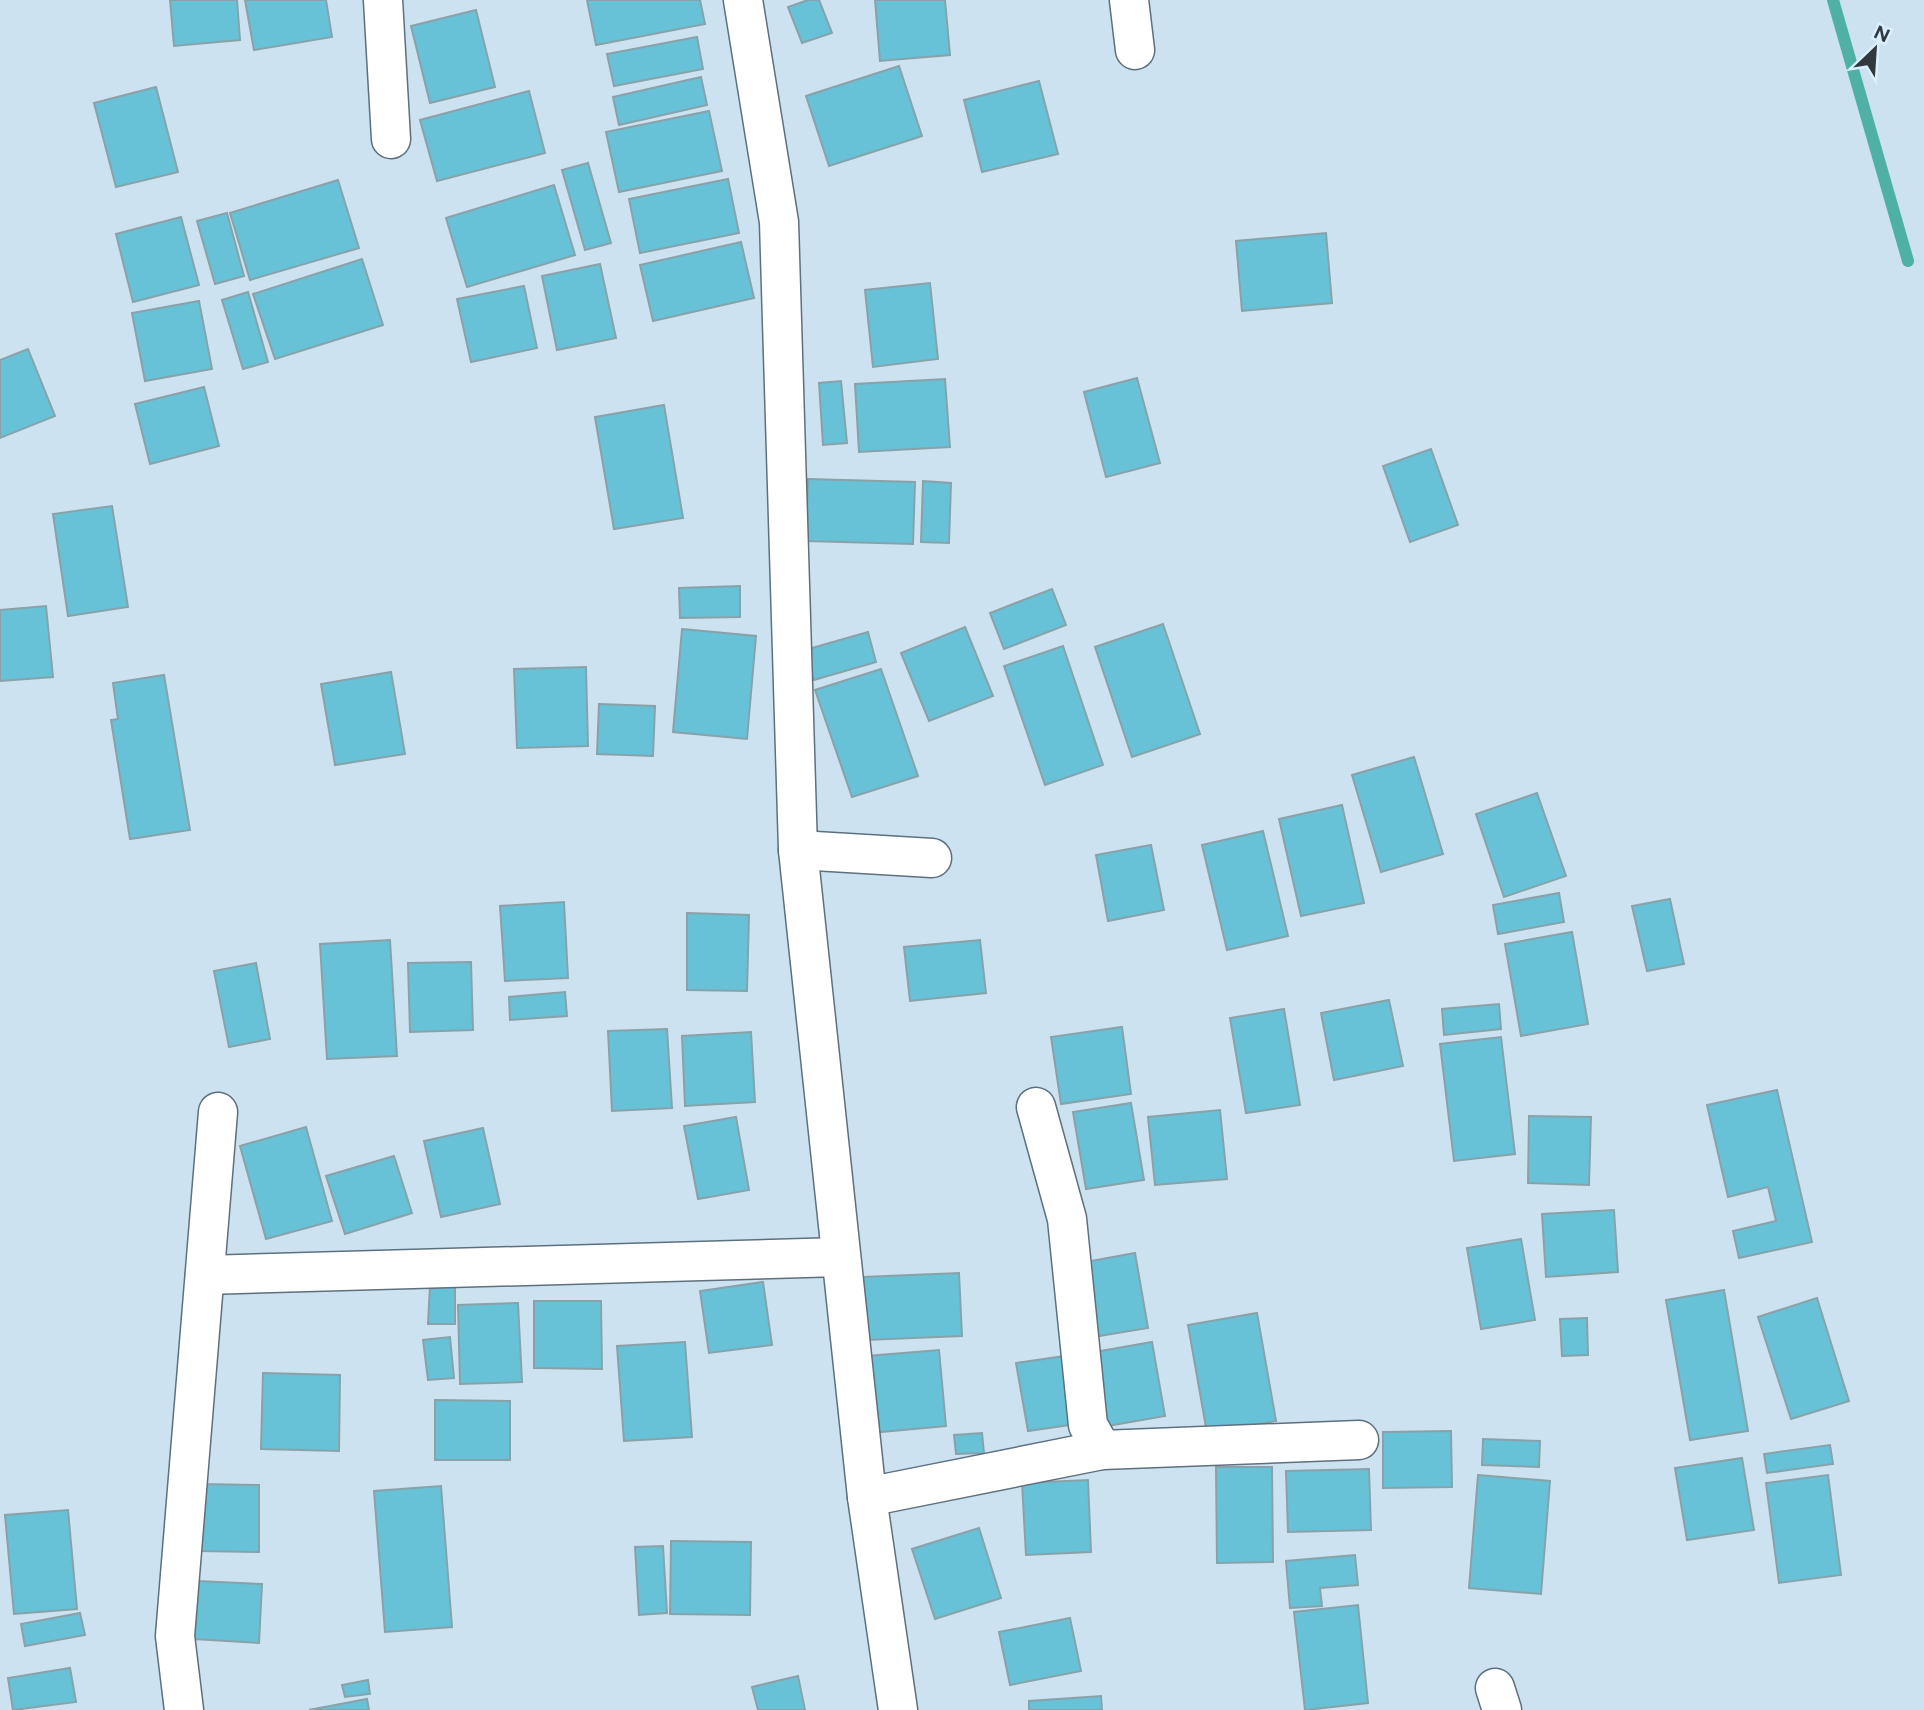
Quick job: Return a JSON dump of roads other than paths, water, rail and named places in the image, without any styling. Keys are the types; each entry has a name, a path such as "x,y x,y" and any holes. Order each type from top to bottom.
{"street":[{"path":"383,0 391,139"},
{"path":"743,0 779,222 798,850 867,1497 898,1710"},
{"path":"1129,0 1135,50"},
{"path":"798,850 932,858"},
{"path":"1036,1107 1067,1219 1088,1425 1102,1450"},
{"path":"184,1710 175,1636 218,1112"},
{"path":"205,1275 840,1257"},
{"path":"867,1497 1102,1450 1359,1440"}],"waterway":[{"path":"1833,0 1908,261"}]}
